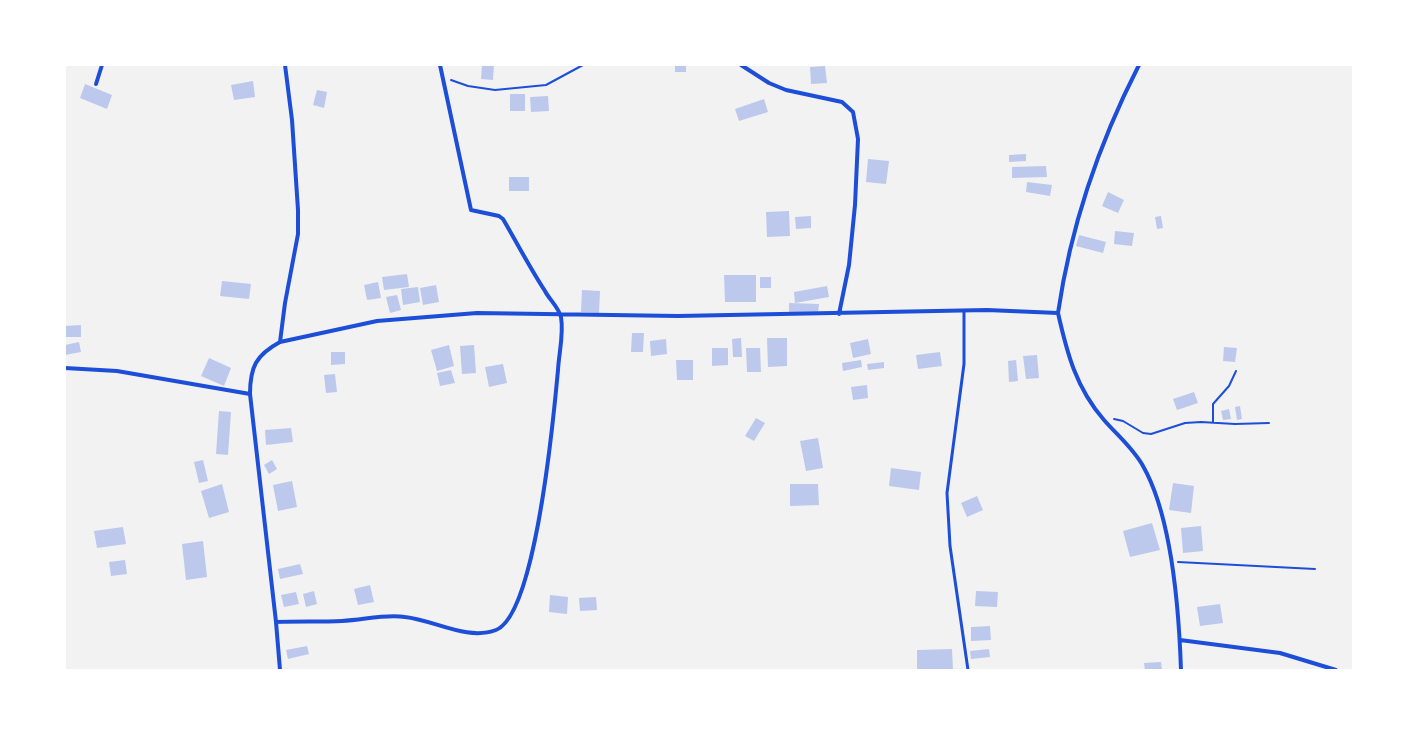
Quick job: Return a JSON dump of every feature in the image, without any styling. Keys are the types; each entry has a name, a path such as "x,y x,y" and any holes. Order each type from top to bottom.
{"street":[{"path":"96,84 102,65"},
{"path":"280,342 284,303 298,234 298,210 292,120 285,65"},
{"path":"276,622 341,621 385,615 422,619 471,633 497,630 512,614 520,594 531,556 543,496 552,432 561,340 560,315 503,219 499,216 471,210 440,65"},
{"path":"741,65 769,83 786,90 838,100 848,106 853,112 858,139 855,204 849,265 839,314"},
{"path":"1139,65 1116,111 1091,175 1074,228 1058,313 1076,380 1103,419 1136,454 1144,467 1154,491 1171,561 1180,640 1181,670"},
{"path":"280,670 276,622 250,394 250,377 256,361 267,349 280,342 377,321 477,313 678,316 964,311 1058,313"},
{"path":"65,368 117,371 250,394"},
{"path":"1180,640 1247,647 1280,653 1336,670"}],"lane":[{"path":"964,311 964,364 947,493 950,546 968,670"}],"path":[{"path":"443,77 468,86 495,90 546,85 583,65"},
{"path":"1214,422 1213,404 1230,386 1236,371"},
{"path":"1103,419 1123,421 1143,433 1150,434 1180,424 1214,422 1235,424 1269,423"},
{"path":"1171,561 1315,569"}],"building":[{"path":"482,65 494,65 493,80 481,79"},
{"path":"675,65 686,65 686,72 675,72"},
{"path":"825,66 827,83 811,84 810,67"},
{"path":"253,81 255,97 234,100 231,85"},
{"path":"85,84 112,95 107,109 80,98"},
{"path":"317,90 327,92 324,108 313,105"},
{"path":"510,94 525,94 525,111 510,111"},
{"path":"548,96 549,111 531,112 530,97"},
{"path":"764,99 768,112 739,121 735,109"},
{"path":"1026,154 1026,161 1009,162 1009,155"},
{"path":"868,159 889,161 886,184 866,182"},
{"path":"1046,166 1047,177 1012,178 1012,167"},
{"path":"509,177 529,177 529,191 509,191"},
{"path":"1027,182 1052,185 1050,196 1026,192"},
{"path":"1108,192 1124,200 1118,213 1102,206"},
{"path":"789,211 790,236 767,237 766,212"},
{"path":"811,216 811,228 796,229 795,217"},
{"path":"1161,216 1163,228 1157,229 1155,217"},
{"path":"1115,231 1134,233 1132,246 1114,244"},
{"path":"1079,235 1106,242 1103,253 1076,246"},
{"path":"407,274 409,287 384,290 382,277"},
{"path":"724,275 756,275 756,302 725,302"},
{"path":"760,277 771,277 771,288 760,288"},
{"path":"222,281 251,284 249,299 220,296"},
{"path":"378,282 381,298 367,300 364,285"},
{"path":"436,285 439,302 423,305 420,288"},
{"path":"827,286 829,297 795,303 794,292"},
{"path":"418,287 420,302 403,305 401,289"},
{"path":"582,290 600,291 599,313 581,312"},
{"path":"397,295 401,310 390,313 386,297"},
{"path":"789,303 819,304 818,313 789,313"},
{"path":"81,325 81,337 65,337 65,326"},
{"path":"632,333 644,333 643,352 631,352"},
{"path":"741,338 742,357 733,357 732,339"},
{"path":"767,338 787,338 787,366 768,367"},
{"path":"666,339 667,354 651,356 650,341"},
{"path":"868,339 871,354 853,358 850,343"},
{"path":"79,342 81,352 65,355 65,345"},
{"path":"449,345 454,366 437,371 431,350"},
{"path":"474,345 476,373 462,374 460,346"},
{"path":"1224,347 1237,348 1235,362 1223,361"},
{"path":"712,348 728,348 728,365 712,366"},
{"path":"746,348 760,348 761,372 747,372"},
{"path":"331,352 345,352 345,364 331,365"},
{"path":"940,352 942,366 918,369 916,355"},
{"path":"1037,355 1039,378 1026,379 1023,356"},
{"path":"209,358 231,368 224,386 201,376"},
{"path":"676,360 693,360 693,380 677,380"},
{"path":"861,360 862,367 843,371 842,363"},
{"path":"1016,360 1018,381 1009,382 1008,361"},
{"path":"884,362 884,368 868,370 867,364"},
{"path":"503,364 507,383 489,387 485,367"},
{"path":"451,370 455,383 440,386 437,373"},
{"path":"335,374 337,392 326,393 324,375"},
{"path":"867,385 868,398 853,400 851,387"},
{"path":"1194,392 1198,403 1177,410 1173,399"},
{"path":"1240,406 1242,419 1237,420 1235,407"},
{"path":"1229,409 1231,419 1223,420 1221,411"},
{"path":"219,411 231,412 228,455 216,454"},
{"path":"756,418 765,423 754,441 745,436"},
{"path":"291,428 293,442 266,445 265,430"},
{"path":"818,438 823,468 806,471 800,441"},
{"path":"203,460 208,481 199,483 194,462"},
{"path":"272,460 277,469 269,474 264,465"},
{"path":"891,468 921,472 919,490 889,486"},
{"path":"292,481 297,507 278,511 273,485"},
{"path":"1173,483 1194,486 1191,513 1169,510"},
{"path":"222,484 229,512 209,518 201,491"},
{"path":"790,484 818,484 819,505 790,506"},
{"path":"977,496 983,510 967,517 961,503"},
{"path":"1152,523 1160,550 1130,557 1123,531"},
{"path":"1201,526 1203,551 1183,553 1181,528"},
{"path":"123,527 126,544 97,548 94,531"},
{"path":"203,541 207,577 186,580 182,544"},
{"path":"125,560 127,574 111,576 109,562"},
{"path":"300,564 303,574 280,579 278,569"},
{"path":"370,585 374,602 358,605 354,589"},
{"path":"314,591 317,604 306,607 303,594"},
{"path":"976,591 998,592 997,607 975,606"},
{"path":"296,592 299,604 284,607 281,595"},
{"path":"550,595 568,597 567,614 549,612"},
{"path":"596,597 597,610 580,611 579,598"},
{"path":"1220,604 1223,623 1200,626 1197,607"},
{"path":"990,626 991,640 971,641 971,627"},
{"path":"307,646 309,654 288,659 286,650"},
{"path":"952,649 953,670 917,670 917,650"},
{"path":"989,649 990,657 971,659 970,651"},
{"path":"1161,662 1162,670 1145,670 1144,663"}]}
